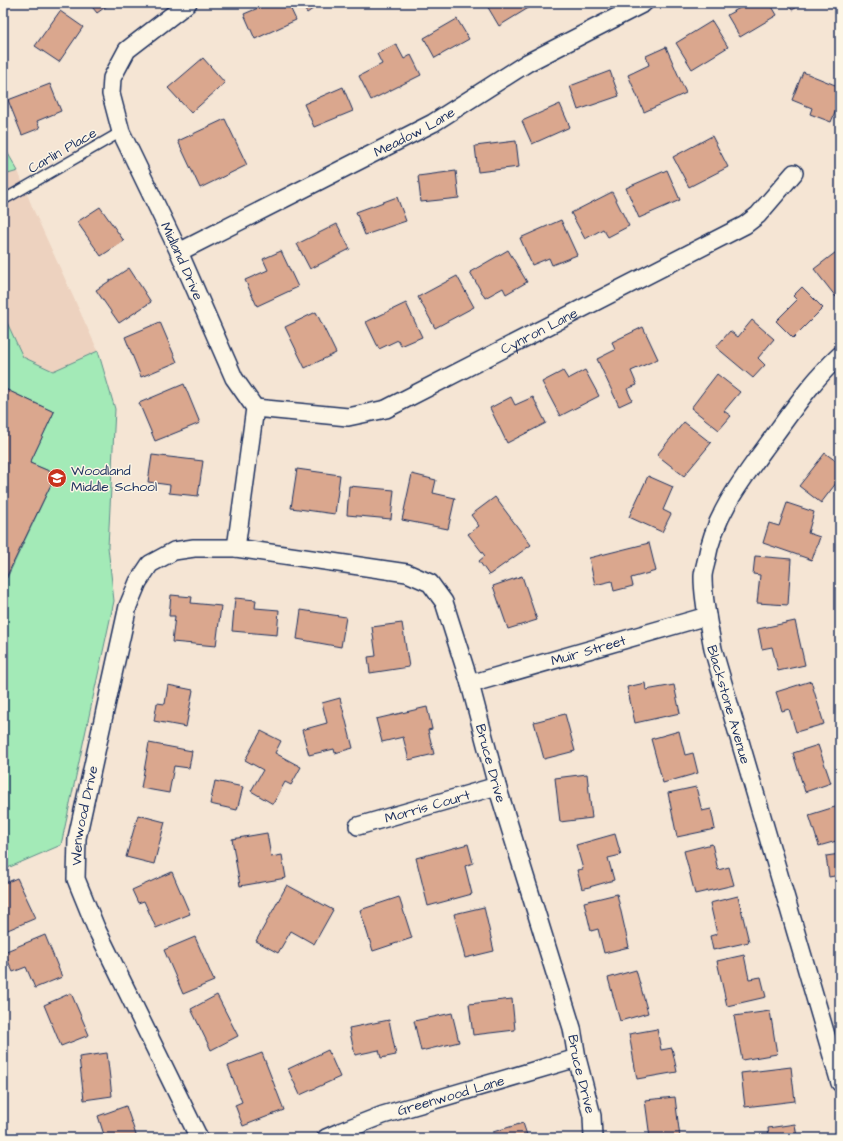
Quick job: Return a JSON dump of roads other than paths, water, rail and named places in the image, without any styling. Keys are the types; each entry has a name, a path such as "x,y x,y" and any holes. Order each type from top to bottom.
{"street":[{"name":"Midland Drive","path":"188,3 127,50 112,78 111,94 122,132 179,252 234,378 255,408"},
{"name":"Meadow Lane","path":"179,252 433,123 527,63 644,3"},
{"name":"Cynron Lane","path":"255,408 348,417 386,409 745,225 758,215 794,173"},
{"name":"Blackstone Avenue","path":"840,355 821,373 803,396 739,485 720,516 712,534 703,576 707,616 713,649 840,1083"},
{"path":"236,548 255,408"},
{"name":"Wenwood Drive","path":"199,1138 96,928 76,879 77,838 128,606 138,582 150,564 174,551 194,548 236,548"},
{"name":"Bruce Drive","path":"236,548 407,573 430,583 444,602 470,684 497,786 572,1028 577,1058 592,1116 593,1138"},
{"name":"Muir Street","path":"470,684 707,616"},
{"name":"Morris Court","path":"358,826 497,786"},
{"name":"Greenwood Lane","path":"326,1138 383,1115 577,1058"}],"lane":[{"name":"Carlin Place","path":"3,200 122,132"}],"place":[{"name":"Woodland Middle School","path":"57,478"}]}
